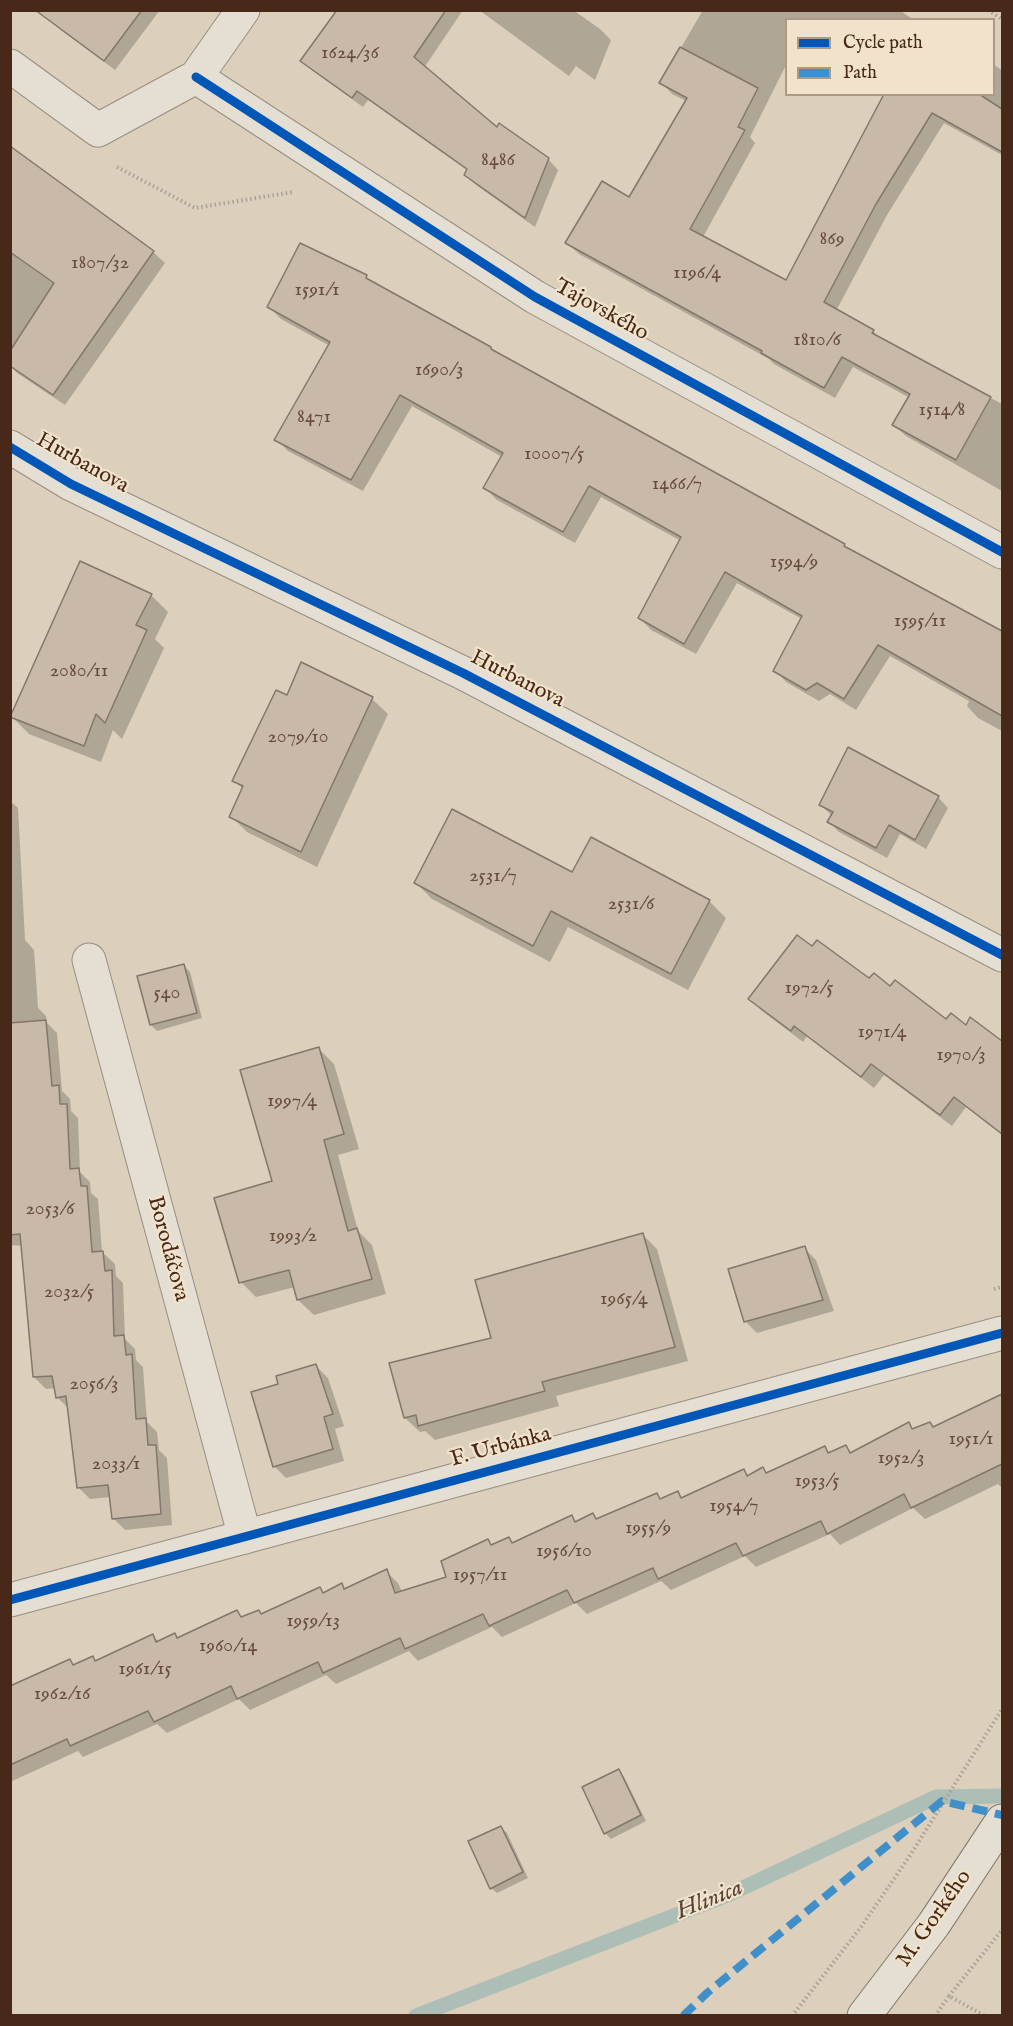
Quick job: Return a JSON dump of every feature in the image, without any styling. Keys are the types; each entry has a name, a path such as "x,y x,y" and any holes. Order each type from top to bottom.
{"street":[{"path":"10,66 98,130 196,77 243,10"},
{"name":"Tajovského","path":"196,77 535,297 1002,552"},
{"name":"Hurbanova","path":"10,447 71,484 463,673 1002,955"},
{"name":"Borodáčova","path":"89,960 245,1537"},
{"name":"F. Urbánka","path":"10,1600 1002,1333"},
{"name":"M. Gorkého","path":"864,2016 934,1924 1002,1821"}],"path":[{"path":"988,10 1002,19"},
{"path":"792,2016 861,1927 917,1845 1002,1709"},
{"path":"934,2016 1002,1930"},
{"path":"949,1996 986,2016"}],"building":[{"path":"35,10 142,10 104,61"},
{"path":"337,10 446,10 414,57 497,127 499,123 549,158 525,218 464,175 467,169 357,91 352,98 300,61"},
{"path":"680,47 758,88 738,127 745,130 690,229 786,280 883,96 982,96 1002,109 1002,152 932,113 876,204 824,302 874,330 872,333 991,397 956,460 892,425 910,394 842,357 824,388 761,353 762,351 565,243 602,181 629,197 687,98 659,83"},
{"path":"10,146 154,251 53,395 10,366 10,351 54,283 10,252"},
{"path":"300,243 367,275 366,278 491,349 845,544 844,546 1002,631 1002,716 878,645 844,699 817,683 806,690 773,671 802,616 725,572 684,644 638,618 681,537 589,486 563,532 483,488 503,453 400,395 351,480 274,440 330,342 267,307"},
{"path":"80,561 152,594 136,625 147,630 105,723 96,714 84,746 10,717"},
{"path":"301,662 373,697 301,852 229,817 243,786 232,781 276,690 287,695"},
{"path":"848,747 939,796 915,840 889,825 876,848 827,822 833,812 819,805"},
{"path":"452,809 572,872 591,837 710,900 671,974 551,911 533,946 414,883"},
{"path":"797,935 812,946 817,940 869,978 874,973 890,986 895,980 946,1019 951,1013 966,1025 970,1017 1002,1041 1002,1134 954,1097 940,1115 871,1064 861,1077 794,1026 791,1031 748,999"},
{"path":"184,964 197,1013 150,1025 137,976"},
{"path":"46,1020 52,1086 59,1085 60,1104 67,1104 70,1169 79,1168 81,1186 87,1186 92,1252 103,1251 105,1271 112,1270 114,1336 124,1335 126,1355 132,1354 136,1419 146,1418 148,1445 156,1445 161,1514 112,1519 108,1485 77,1488 66,1396 56,1398 52,1376 33,1377 20,1234 10,1235 10,1023"},
{"path":"319,1047 344,1134 324,1140 348,1231 357,1228 372,1279 297,1300 289,1270 239,1283 214,1198 272,1181 240,1070"},
{"path":"643,1233 675,1347 542,1382 545,1391 418,1426 416,1415 404,1418 389,1363 491,1338 475,1280"},
{"path":"805,1246 823,1300 744,1322 728,1269"},
{"path":"316,1364 333,1414 324,1417 333,1449 273,1467 251,1392 278,1384 276,1376"},
{"path":"1002,1394 1002,1464 911,1508 904,1494 827,1534 821,1521 743,1556 736,1543 658,1579 653,1568 574,1603 567,1590 489,1626 483,1614 405,1649 400,1638 323,1673 318,1662 237,1699 231,1686 154,1722 148,1711 70,1746 67,1739 10,1765 10,1686 70,1659 73,1665 93,1656 95,1661 153,1634 156,1642 175,1633 177,1638 237,1610 241,1617 259,1610 261,1614 320,1587 323,1593 342,1583 344,1589 387,1569 395,1593 446,1577 441,1561 488,1539 491,1545 509,1537 512,1543 572,1515 575,1522 593,1513 596,1519 657,1493 660,1499 678,1491 681,1498 744,1469 747,1476 763,1467 766,1473 825,1446 828,1453 846,1445 850,1453 909,1422 912,1429 930,1422 933,1427"},
{"path":"619,1769 641,1815 604,1834 582,1787"},
{"path":"501,1826 523,1872 490,1889 468,1841"}],"waterway":[{"name":"Hlinica","path":"416,2016 730,1894 936,1797 1002,1796"}],"marked path":[{"path":"683,2016 707,1993 942,1801 1002,1815"}],"cycle path":[{"path":"196,77 535,297 1002,552"},
{"path":"10,447 71,484 463,673 1002,955"},
{"path":"10,1600 1002,1333"}]}
